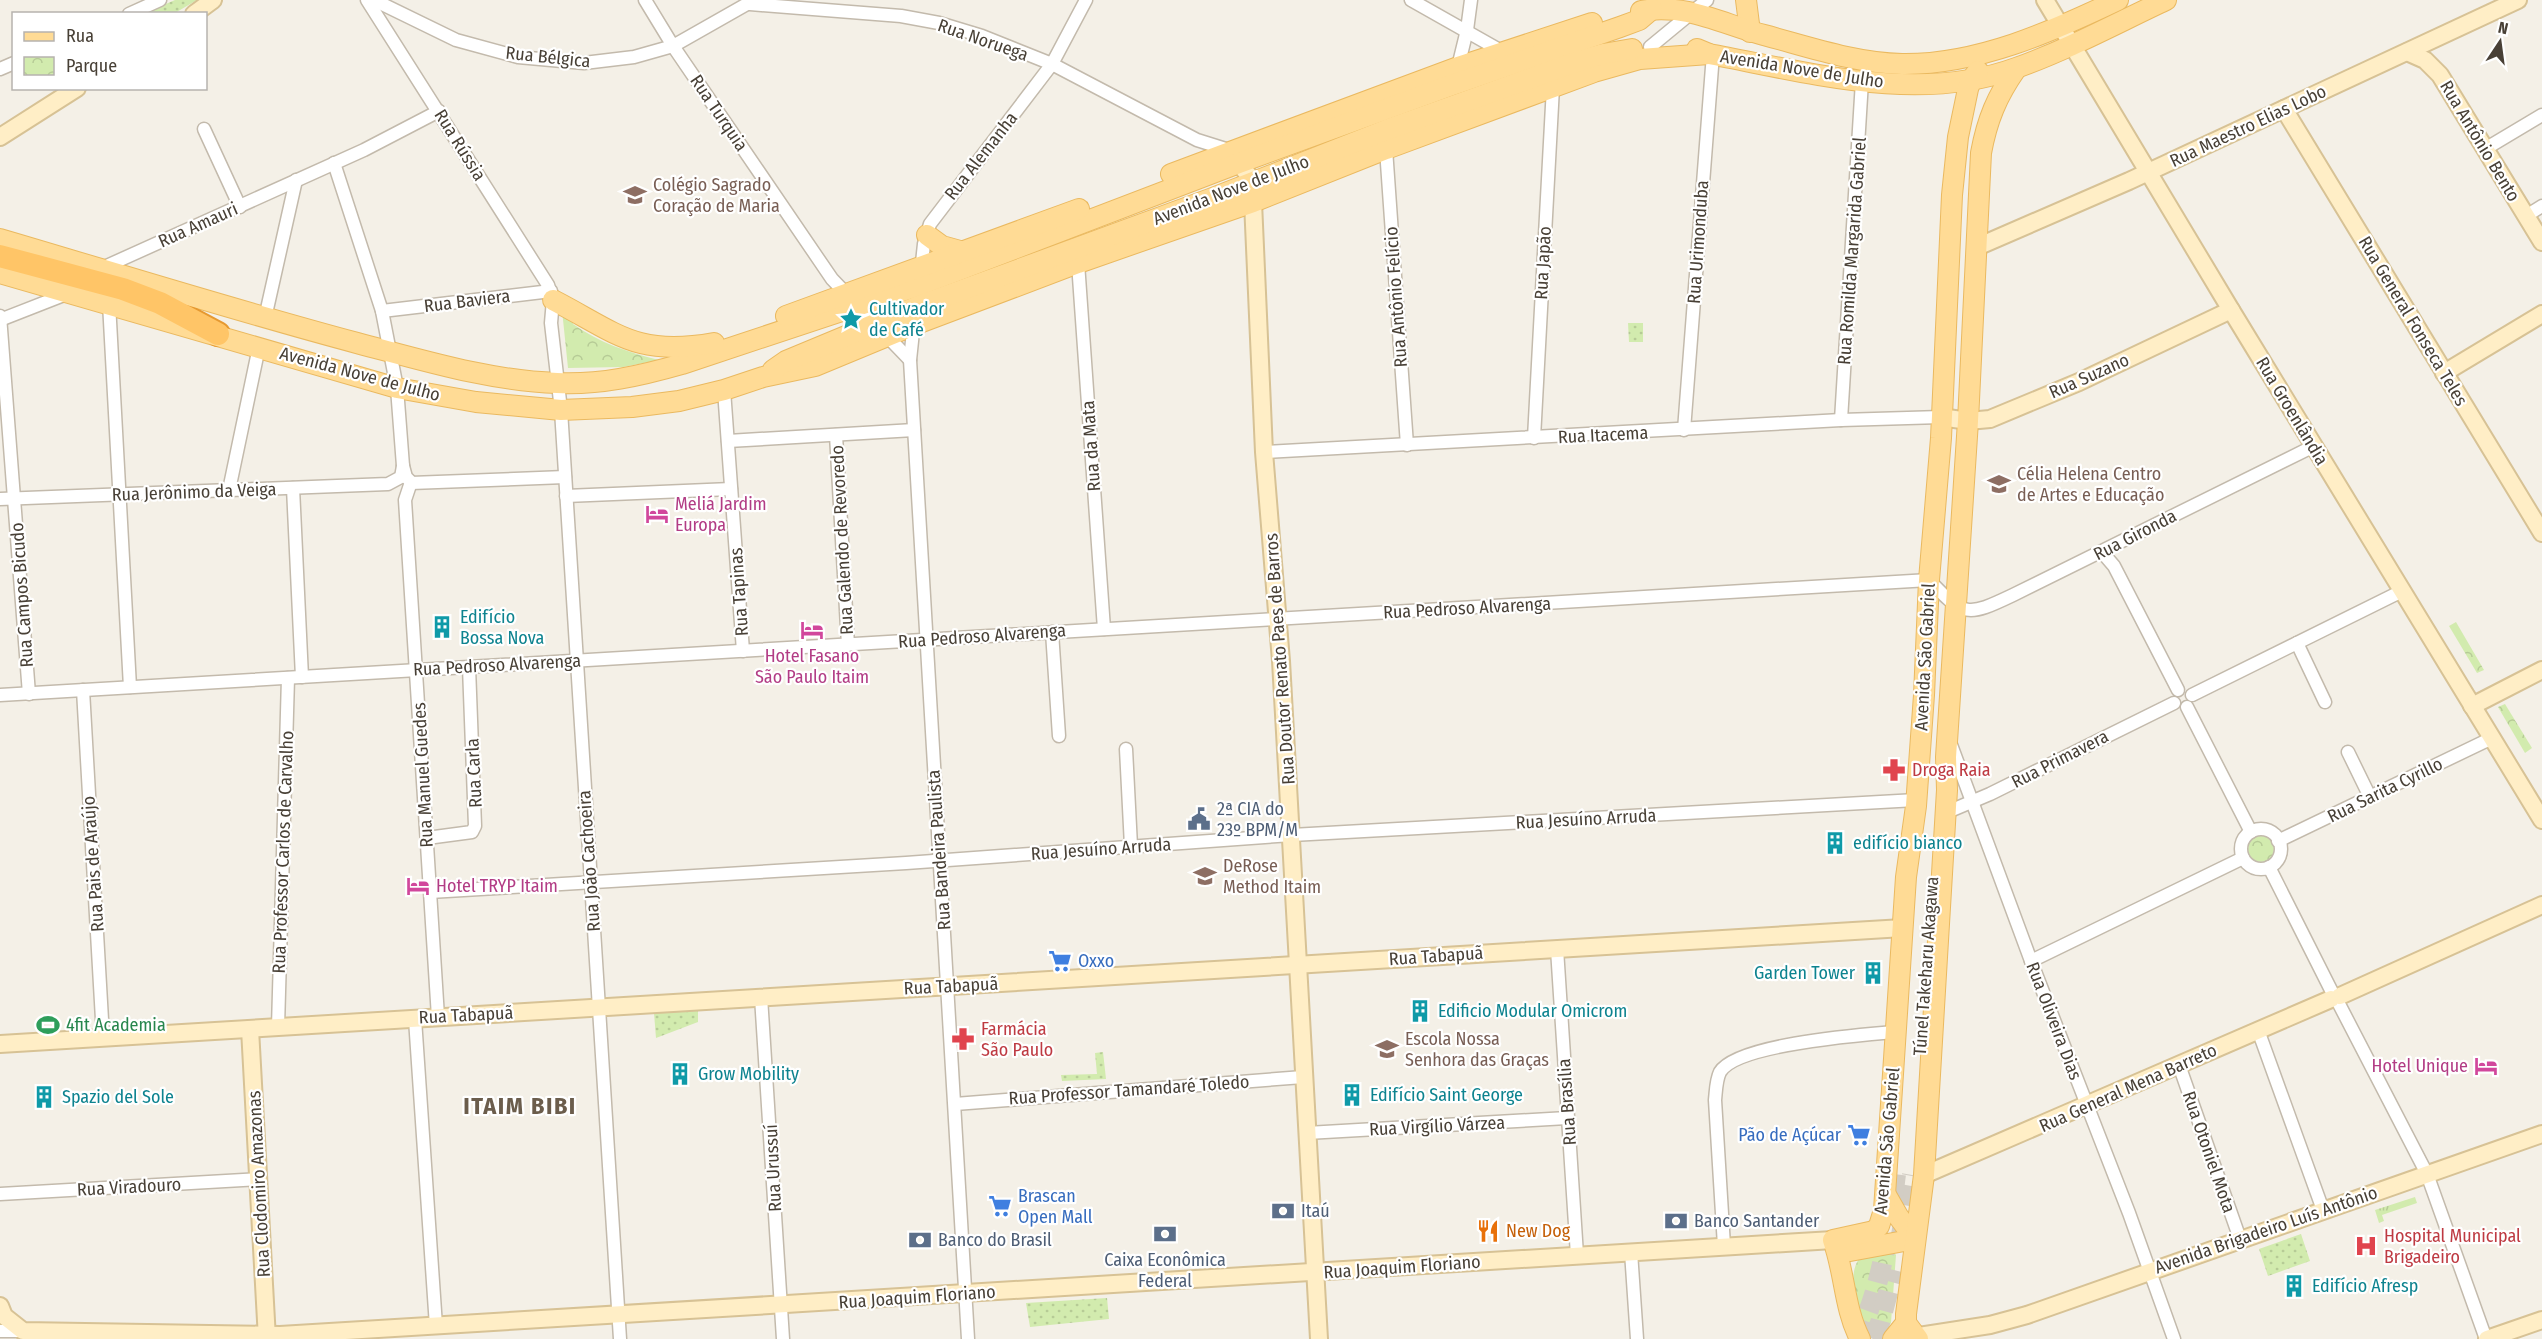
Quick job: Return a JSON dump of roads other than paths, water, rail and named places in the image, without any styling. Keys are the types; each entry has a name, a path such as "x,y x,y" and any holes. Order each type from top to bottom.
{"highway":[{"path":"0,256 123,290 160,303 218,334"}],"main road":[{"path":"1746,0 1750,32"},
{"name":"Avenida Nove de Julho","path":"0,239 265,318 390,351 520,380 557,383 601,382 643,376 739,342 1235,157 1458,67 1608,17 1658,5 1700,6 1750,32 1857,59 1900,64 1944,61 1998,49 2118,0"},
{"name":"Avenida Nove de Julho","path":"915,316 1077,263 1252,193 1386,130 1603,54 1650,47 1687,48 1862,81 1928,83 1971,80 2016,69 2166,0"},
{"name":"Avenida Nove de Julho","path":"920,276 960,251 1099,202 1208,160 1235,157 1620,27 1639,20 1658,5"},
{"name":"Avenida São Gabriel","path":"1836,1249 1874,1231 1882,1219 1886,1195 1895,1032 1909,853 1916,803 1941,417 1952,195 1958,137 1971,80 1998,49"},
{"name":"Avenida Nove de Julho","path":"0,273 218,334 397,388 476,402 561,410 632,407 679,402 763,377 815,366 881,330 915,316 1252,193 1386,149 1553,87 1640,59 1711,54"},
{"name":"Avenida São Gabriel","path":"1910,1334 1915,1239 1911,1175 1946,813 1947,736 1968,421 1981,153 1985,128 1992,107 2016,69"},
{"path":"1928,83 1951,96 1964,108"},
{"path":"927,235 942,246 960,251"},
{"path":"552,295 604,330 622,339 646,345 687,348 739,342"},
{"name":"Túnel Takeharu Akagawa","path":"1911,1175 1933,860 1940,789 1946,757"},
{"name":"Túnel Takeharu Akagawa","path":"1911,1175 1918,835 1916,803"},
{"path":"1886,1195 1903,1200 1915,1198 1918,1181 1911,1175"},
{"path":"1860,1339 1848,1308 1836,1249 1853,1250 1915,1239 1886,1195"},
{"path":"1893,1339 1910,1334"}],"street":[{"path":"133,12 160,0"},
{"path":"197,12 213,0"},
{"name":"Rua Rússia","path":"368,0 552,295"},
{"name":"Rua Bélgica","path":"374,0 456,40 518,57 584,63 634,57 673,46 752,2"},
{"name":"Rua Turquia","path":"645,0 673,46 850,299 881,330"},
{"name":"Rua Alemanha","path":"915,316 927,235 938,212 1052,64 1086,0"},
{"path":"1411,0 1503,52"},
{"path":"1458,67 1471,0"},
{"name":"Rua Groenlândia","path":"2045,0 2542,820"},
{"name":"Rua Maestro Elias Lobo","path":"1977,248 2148,173 2518,0"},
{"name":"Rua Noruega","path":"752,2 901,16 930,21 982,36 1052,64 1197,140 1235,157"},
{"path":"1650,47 1700,6"},
{"name":"Rua Antônio Bento","path":"2407,52 2425,60 2440,75 2542,242"},
{"name":"Rua Urimonduba","path":"1684,430 1711,54"},
{"name":"Rua Romilda Margarida Gabriel","path":"1841,420 1862,81"},
{"name":"Rua Japão","path":"1534,438 1553,87"},
{"path":"0,137 74,90"},
{"name":"Rua General Fonseca Teles","path":"2284,109 2542,533"},
{"name":"Rua Amauri","path":"100,269 240,207 439,111"},
{"path":"2485,149 2542,115"},
{"path":"204,129 240,207"},
{"path":"1197,140 1208,160"},
{"name":"Rua Antônio Felício","path":"1386,149 1407,445"},
{"name":"Rua Doutor Renato Paes de Barros","path":"1235,157 1249,176 1252,193 1264,452 1278,619 1292,836 1303,1077 1319,1339"},
{"name":"Rua Manuel Guedes","path":"334,163 382,311 397,388 405,479 438,1017"},
{"path":"265,318 296,180"},
{"path":"2526,216 2542,206"},
{"name":"Rua da Mata","path":"1077,263 1104,629"},
{"path":"0,319 70,292"},
{"name":"Rua Baviera","path":"382,311 552,295"},
{"name":"Rua João Cachoeira","path":"552,295 551,323 561,410 620,1339"},
{"path":"109,303 130,687"},
{"name":"Rua Suzano","path":"1941,417 1968,421 1990,419 2231,310"},
{"path":"2444,372 2542,314"},
{"name":"Rua Bandeira Paulista","path":"915,316 910,360 968,1339"},
{"name":"Rua Campos Bicudo","path":"0,319 29,693"},
{"path":"881,330 910,360"},
{"path":"229,490 259,347"},
{"name":"Rua Tapinas","path":"724,390 743,651"},
{"name":"Rua Itacema","path":"1264,452 1841,420 1941,417"},
{"path":"728,441 914,430"},
{"name":"Rua Galendo de Revoredo","path":"836,435 848,645"},
{"name":"Rua Gironda","path":"1954,605 1968,612 1983,608 2102,552 2314,446"},
{"name":"Rua Jerônimo da Veiga","path":"0,499 388,484 405,479 565,477"},
{"path":"293,488 302,677"},
{"path":"566,496 731,489"},
{"path":"2102,552 2114,566 2178,690 2186,690 2184,702 2251,832"},
{"path":"1929,580 1954,605"},
{"name":"Rua Pedroso Alvarenga","path":"0,695 1929,580"},
{"name":"Rua Primavera","path":"1946,813 1974,802 2184,702 2402,591"},
{"path":"1052,632 1059,736"},
{"path":"2297,643 2325,702"},
{"name":"Rua Carla","path":"427,838 465,834 472,832 476,826 469,667"},
{"path":"2472,706 2542,670"},
{"name":"Rua Professor Carlos de Carvalho","path":"278,1027 288,678"},
{"name":"Rua Pais de Araújo","path":"82,690 103,1037"},
{"name":"Rua Oliveira Dias","path":"1947,736 2151,1271 2174,1339"},
{"name":"Rua Sarita Cyrillo","path":"2278,841 2492,738"},
{"path":"1125,748 1131,846"},
{"path":"2348,752 2370,797"},
{"name":"Rua Jesuíno Arruda","path":"430,892 1292,836 1916,803"},
{"path":"2267,831 2278,841 2279,855 2276,862 2269,867 2255,868 2243,858 2242,843 2251,832 2267,831"},
{"path":"2031,961 2243,858"},
{"path":"2269,867 2427,1174 2487,1339 2542,1320"},
{"name":"Rua General Mena Barreto","path":"1911,1175 2087,1106 2336,998 2542,905"},
{"name":"Rua Tabapuã","path":"0,1044 1903,928"},
{"name":"Rua Brasília","path":"1557,949 1577,1255"},
{"name":"Rua Urussuí","path":"761,998 783,1339"},
{"path":"415,1018 436,1326"},
{"name":"Rua Clodomiro Amazonas","path":"250,1029 267,1337"},
{"path":"2258,1030 2323,1210"},
{"path":"1724,1246 1715,1100 1721,1071 1738,1058 1808,1042 1895,1032"},
{"name":"Rua Otoniel Mota","path":"2179,1065 2240,1239"},
{"name":"Rua Professor Tamandaré Toledo","path":"955,1104 1303,1077"},
{"name":"Rua Virgílio Várzea","path":"1307,1133 1567,1118"},
{"name":"Avenida Brigadeiro Luís Antônio","path":"1910,1334 1990,1325 2027,1315 2542,1134"},
{"name":"Rua Viradouro","path":"0,1194 259,1179"},
{"name":"Rua Joaquim Floriano","path":"0,1331 267,1337 1316,1273 1631,1251 1724,1246 1836,1249"},
{"path":"1631,1251 1637,1339"},
{"path":"0,1306 4,1316 23,1331"},
{"name":"Avenida Brigadeiro Luís Antônio","path":"1961,1339 1990,1325"}],"tunnel":[{"path":"1857,1339 1866,1319 1878,1279 1896,1174"},
{"path":"1901,1235 1912,1175"},
{"path":"1873,1339 1880,1323 1894,1270"}],"place":[{"name":"Colégio Sagrado Coração de Maria","path":"635,195"},
{"name":"Cultivador de Café","path":"851,319"},
{"name":"Célia Helena Centro de Artes e Educação","path":"1999,484"},
{"name":"Meliá Jardim Europa","path":"657,514"},
{"name":"Edifício Bossa Nova","path":"442,627"},
{"name":"Hotel Fasano São Paulo Itaim","path":"812,630"},
{"name":"Droga Raia","path":"1894,770"},
{"name":"2ª CIA do 23º BPM/M","path":"1199,819"},
{"name":"edifício bianco","path":"1835,843"},
{"name":"DeRose Method Itaim","path":"1205,876"},
{"name":"Hotel TRYP Itaim","path":"418,886"},
{"name":"Oxxo","path":"1060,961"},
{"name":"Garden Tower","path":"1873,973"},
{"name":"Edificio Modular Omicrom","path":"1420,1011"},
{"name":"4fit Academia","path":"48,1025"},
{"name":"Farmácia São Paulo","path":"963,1039"},
{"name":"Escola Nossa Senhora das Graças","path":"1387,1049"},
{"name":"Hotel Unique","path":"2486,1066"},
{"name":"Grow Mobility","path":"680,1074"},
{"name":"Edifício Saint George","path":"1352,1095"},
{"name":"Spazio del Sole","path":"44,1097"},
{"name":"Pão de Açúcar","path":"1859,1135"},
{"name":"Brascan Open Mall","path":"1000,1206"},
{"name":"Itaú","path":"1283,1211"},
{"name":"Banco Santander","path":"1676,1221"},
{"name":"New Dog","path":"1488,1231"},
{"name":"Caixa Econômica Federal","path":"1165,1234"},
{"name":"Banco do Brasil","path":"920,1240"},
{"name":"Hospital Municipal Brigadeiro","path":"2366,1246"},
{"name":"Edifício Afresp","path":"2294,1286"}],"district":[{"name":"ITAIM BIBI","path":"520,1106"}]}
